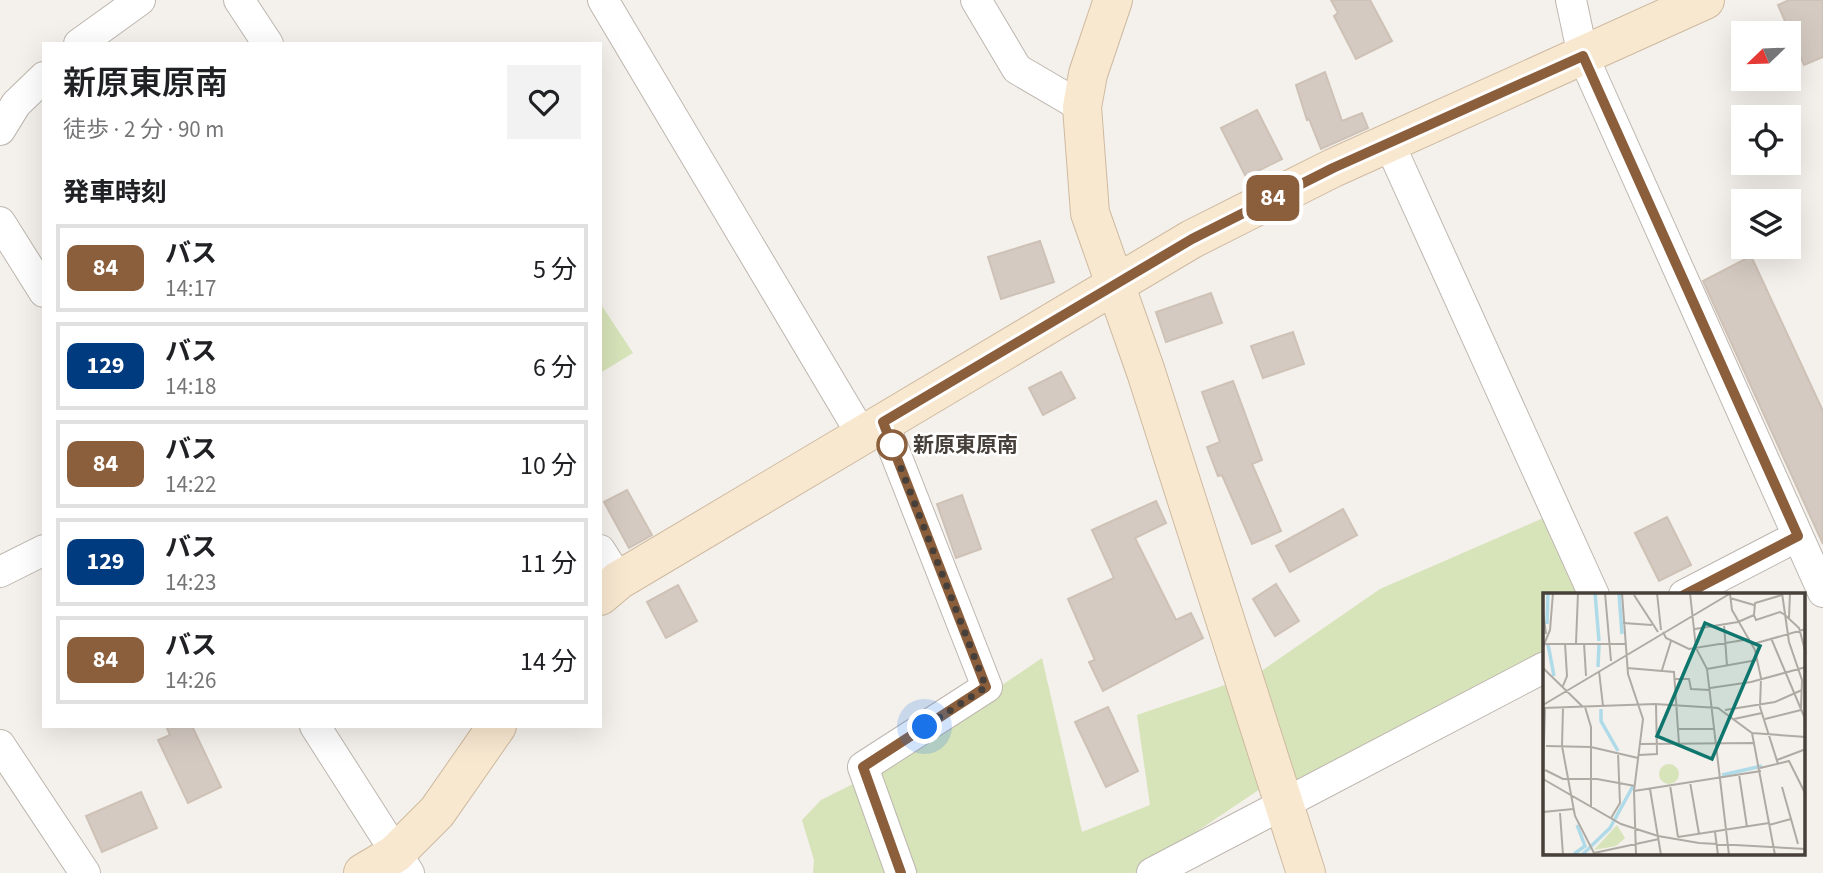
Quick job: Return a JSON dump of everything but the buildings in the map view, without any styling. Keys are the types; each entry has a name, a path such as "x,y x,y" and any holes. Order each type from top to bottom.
{"street":[{"path":"82,42 140,0"},
{"path":"239,0 267,42"},
{"path":"603,0 872,428 986,687 863,767 901,873"},
{"path":"976,0 1017,69 1082,107"},
{"path":"1113,0 1088,74 1082,107 1090,213 1146,372 1306,873"},
{"path":"1571,0 1583,56 1823,592"},
{"path":"607,575 872,428 1192,239 1333,168 1705,0"},
{"path":"0,131 8,95 42,78"},
{"path":"1389,143 1593,593"},
{"path":"0,222 42,289"},
{"path":"1688,593 1798,536"},
{"path":"0,572 42,551"},
{"path":"1152,873 1543,668"},
{"path":"316,728 402,864"},
{"path":"363,873 402,864 495,728"},
{"path":"0,745 85,873"}],"green space":[{"path":"602,306 633,353 602,372"},
{"path":"1548,516 1577,593 1543,593 1543,655 1295,785 1257,674 1380,589"},
{"path":"1042,658 1082,832 1150,805 1137,715 1228,684 1263,787 1135,873 813,873 814,860 802,820 821,800 865,778"}],"bus line":[{"name":"84","path":"901,873 863,767 986,687 883,422 1192,239 1333,168 1583,56 1798,536 1688,593"}],"place":[{"name":"新原東原南","path":"892,445"}],"route":[{"path":"892,445 986,687 925,727"}]}
